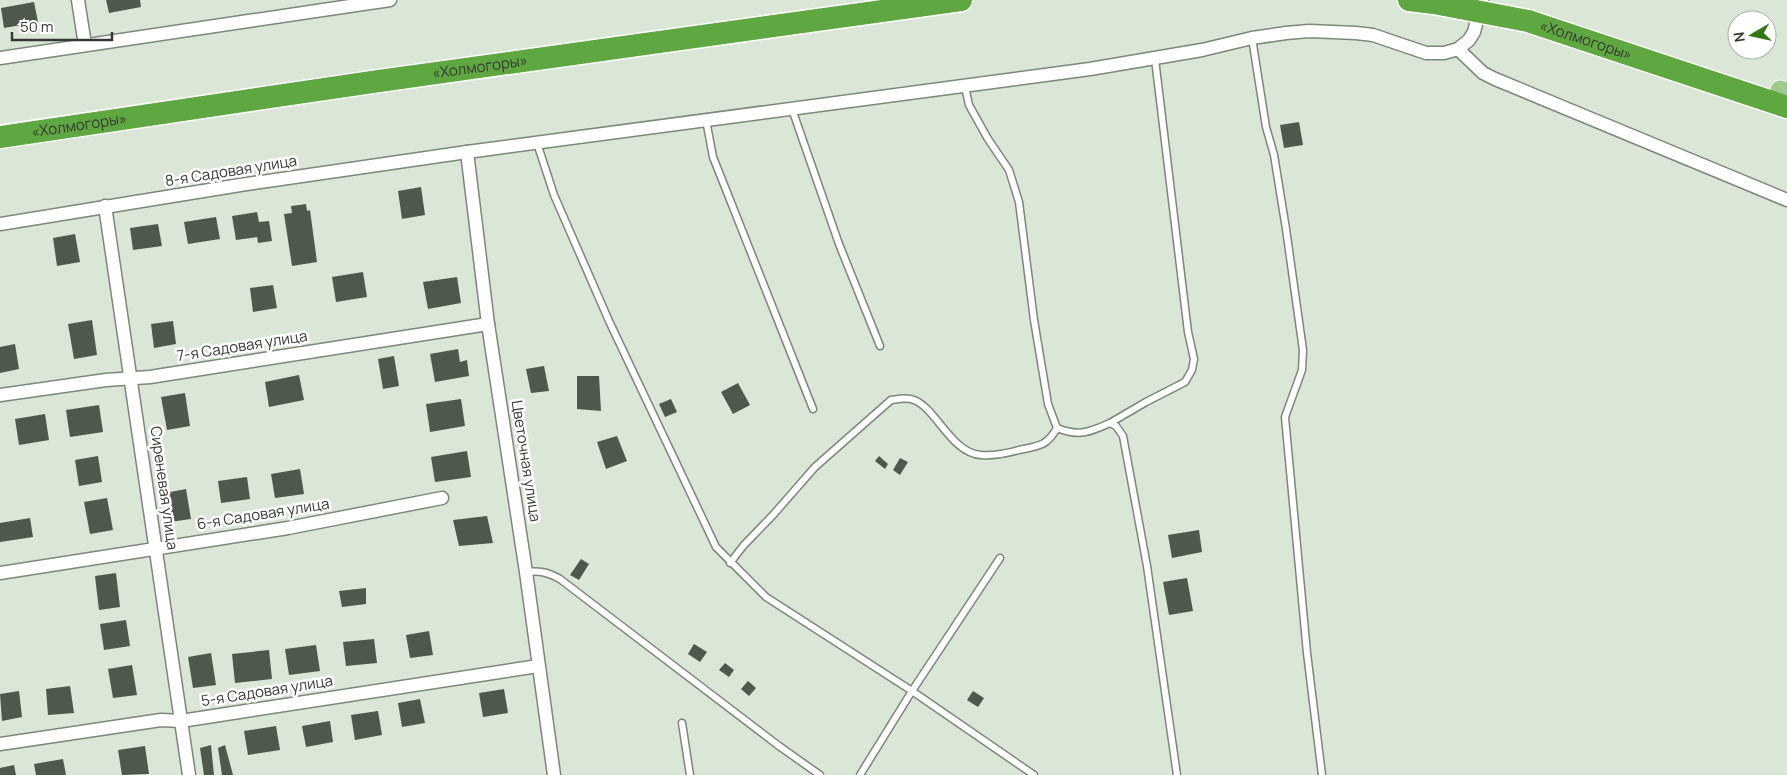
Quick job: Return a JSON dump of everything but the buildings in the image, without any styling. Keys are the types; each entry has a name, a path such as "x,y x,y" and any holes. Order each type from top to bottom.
{"highway":[{"name":"«Холмогоры»","path":"0,137 379,81 961,0"},
{"name":"«Холмогоры»","path":"1409,0 1528,21 1786,99"}],"street":[{"path":"78,0 85,45"},
{"path":"0,58 390,0"},
{"path":"1482,0 1474,32 1469,40 1458,49 1483,72 1495,79 1787,200"},
{"name":"8-я Садовая улица","path":"0,224 105,206 467,152 896,94 965,87 1155,59 1252,38 1293,33 1332,31 1373,35 1426,53 1437,54 1458,49"},
{"name":"Цветочная улица","path":"467,152 488,324 526,572 554,775"},
{"name":"Сиреневая улица","path":"105,206 132,378 189,775"},
{"name":"7-я Садовая улица","path":"0,396 150,377 488,324"},
{"name":"6-я Садовая улица","path":"0,573 288,528 442,498"},
{"name":"5-я Садовая улица","path":"0,744 161,720 181,721 538,666"}],"lane":[{"path":"1252,38 1266,127 1274,155 1303,350 1302,370 1285,416 1307,652 1322,775"},
{"path":"965,87 969,105 988,139 1009,170 1019,202 1034,320 1048,404 1057,428 1071,434 1088,432 1110,423 1185,382 1192,370 1194,359 1188,332 1155,59"},
{"path":"792,109 839,244 880,346"},
{"path":"706,120 716,164 814,409"},
{"path":"537,143 554,196 609,322 716,547 766,597 912,691 1034,775"},
{"path":"730,563 815,467 891,400 905,398 915,400 928,411 947,434 968,451 980,455 1009,453 1041,445 1050,440 1057,428"},
{"path":"1110,423 1116,426 1123,436 1147,566 1177,775"},
{"path":"860,775 912,691 1000,558"},
{"path":"526,572 536,570 560,579 779,746 820,775"},
{"path":"682,723 690,775"}]}
